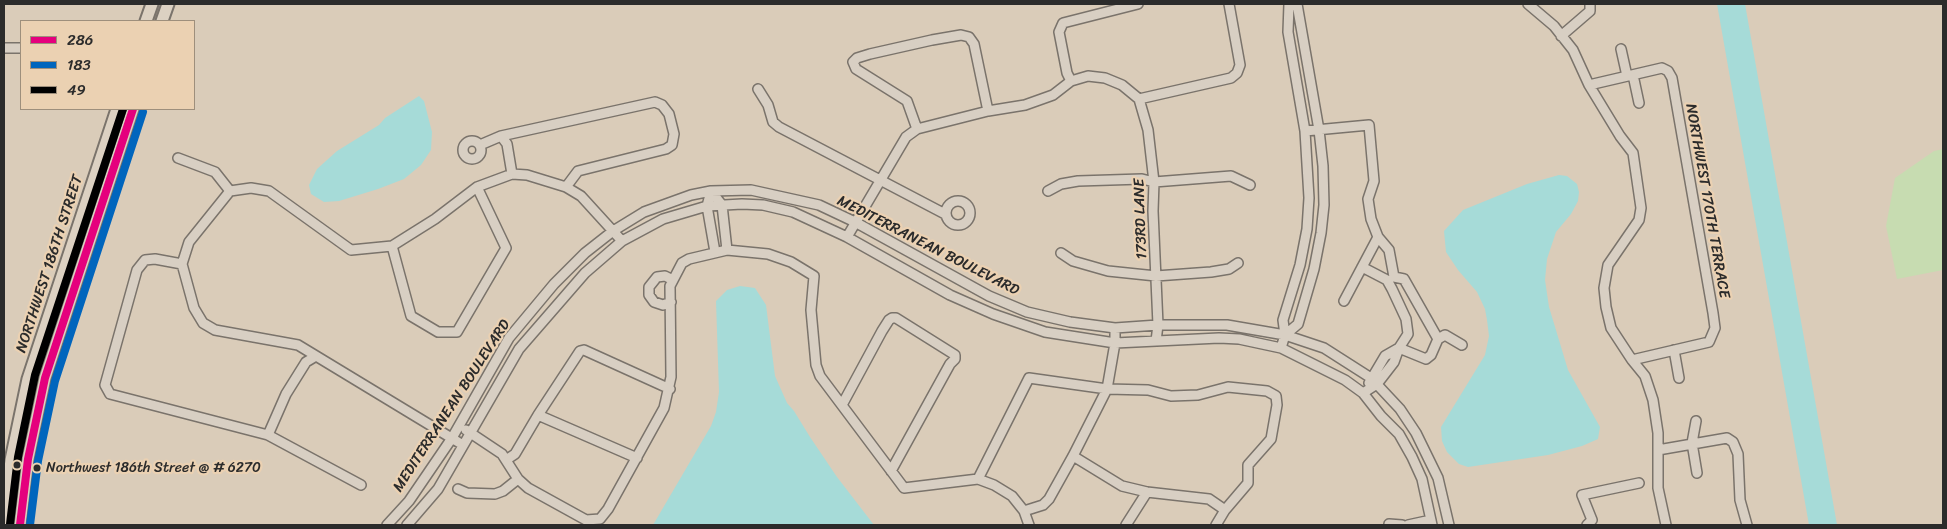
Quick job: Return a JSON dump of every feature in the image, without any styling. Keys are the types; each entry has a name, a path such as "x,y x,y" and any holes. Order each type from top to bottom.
{"main road":[{"path":"146,20 152,4"},
{"path":"162,20 168,4"},
{"name":"NORTHWEST 186TH STREET","path":"4,519 13,451 28,379 117,110"},
{"name":"NORTHWEST 186TH STREET","path":"20,525 28,460 45,378 134,110"},
{"path":"42,337 57,342"},
{"path":"4,524 16,525"}],"street":[{"path":"1071,82 1066,73 1059,32 1063,23 1138,4"},
{"path":"847,237 906,137 917,129 988,111 1025,105 1053,95 1071,82 1088,76 1105,78 1122,85 1139,99 1231,78 1237,73 1240,65 1229,4"},
{"path":"1286,335 1283,320 1300,265 1307,229 1309,198 1305,131 1288,32 1289,4"},
{"path":"1281,348 1286,335 1298,324 1314,270 1324,205 1320,130 1297,4"},
{"path":"1528,4 1554,26 1573,50 1589,85 1620,136 1633,153 1641,208 1639,220 1608,265 1604,288 1611,328 1644,376 1653,400 1658,433 1658,488 1666,525"},
{"path":"1561,36 1590,10 1590,4"},
{"path":"917,129 906,101 856,69 852,62 864,56 932,40 961,35 969,37 974,44 988,111"},
{"path":"4,48 20,48"},
{"path":"1621,49 1639,103"},
{"name":"NORTHWEST 170TH TERRACE","path":"1630,75 1662,68 1668,71 1672,78 1715,328 1709,342 1674,350"},
{"path":"1589,85 1630,75"},
{"path":"758,89 768,105 773,122 779,127 946,214"},
{"name":"173RD LANE","path":"1139,99 1148,130 1154,182 1153,211 1158,325 1156,341"},
{"path":"480,145 501,136 655,102 662,105 669,114 674,134 672,145 666,149 578,171 566,187"},
{"path":"1305,131 1369,125 1374,181 1368,199 1371,219 1378,237 1389,250 1392,281 1408,331 1394,362 1363,393"},
{"path":"501,136 507,144 512,174"},
{"path":"178,158 215,172 230,191"},
{"path":"463,445 298,345 215,330 202,323 194,308 182,264 189,242 230,191 251,188 269,191 351,250 392,246 435,219 477,186 512,174 546,180 566,187 581,196 622,241"},
{"path":"1048,191 1061,184 1078,182 1142,179 1154,182 1231,176 1250,185"},
{"path":"392,246 411,316 438,332 457,332 506,248 477,186"},
{"name":"MEDITERRANEAN BOULEVARD","path":"387,525 409,501 452,438 510,338 554,284 613,231 644,212 691,195 751,190 819,205 856,222 996,300 1027,312 1070,322 1115,328 1227,324 1286,335 1324,348 1351,364 1374,381 1400,409 1416,433 1438,478 1448,525"},
{"path":"712,192 722,205 728,250"},
{"path":"712,192 707,206 715,252"},
{"name":"MEDITERRANEAN BOULEVARD","path":"407,525 438,489 518,349 585,273 622,241 663,219 707,206 763,204 793,212 847,237 950,295 993,314 1045,332 1115,343 1219,338 1240,339 1281,348 1338,376 1363,393 1398,434 1412,457 1422,479 1432,523"},
{"path":"1344,301 1378,237"},
{"path":"458,426 496,450 506,460 518,479 528,488 586,520 600,520 664,408 670,389 671,377 670,286 682,263 689,259 728,250 768,254 791,262 814,276 811,310 816,365 820,376 904,488 978,479 994,485 1012,496 1024,511 1029,525"},
{"path":"1061,253 1073,261 1108,271 1156,276 1211,272 1229,269 1238,263"},
{"path":"182,264 155,258 145,260 137,270 105,385 110,394 268,435 361,485"},
{"path":"1362,267 1386,280 1404,279 1438,339"},
{"path":"671,302 663,305 654,302 649,296 649,287 657,277 665,276 673,280"},
{"path":"842,405 889,320 896,318 955,355 955,359 950,364 891,471"},
{"path":"1024,511 1042,505 1048,499 1073,456 1107,389 1115,343 1115,328"},
{"path":"1399,348 1426,359 1432,356 1438,339 1447,335 1462,345"},
{"path":"506,460 515,454 580,351 584,350 670,389"},
{"path":"1632,360 1674,350 1679,378"},
{"path":"268,435 286,394 306,362 316,356"},
{"path":"978,479 1028,378 1107,389 1148,390 1171,396 1198,395 1228,387 1267,391 1276,396 1277,405 1271,439 1248,465 1248,483 1224,510 1216,525"},
{"path":"538,415 637,458"},
{"path":"1696,421 1692,443 1697,473"},
{"path":"1658,450 1727,438 1733,442 1738,454 1740,500 1747,525"},
{"path":"1073,456 1122,486 1146,492 1208,499 1224,510"},
{"path":"458,489 467,493 495,494 503,491 518,479"},
{"path":"1587,525 1592,520 1582,495 1639,483"},
{"path":"1126,525 1146,492"},
{"path":"1408,525 1432,523"},
{"path":"1389,524 1402,525"}],"green space":[{"path":"1943,149 1943,270 1897,279 1886,226 1895,178 1934,151"}],"water":[{"path":"1717,4 1745,4 1837,525 1809,525"},
{"path":"419,96 424,101 432,132 431,150 421,165 404,179 339,201 324,202 311,194 309,185 317,169 337,151 379,125 385,118"},
{"path":"1559,175 1567,176 1577,184 1579,192 1578,201 1571,214 1556,232 1547,259 1545,280 1549,307 1568,370 1600,427 1598,439 1582,446 1548,455 1468,467 1459,464 1447,452 1442,441 1441,427 1485,355 1489,336 1485,309 1477,292 1458,270 1446,252 1444,231 1463,210 1527,184"},
{"path":"740,286 755,288 766,305 775,376 787,403 837,477 874,525 653,525 711,426 716,412 719,392 716,301 727,290"}],"transit line":[{"name":"49","path":"10,524 18,457 35,375 123,110"},
{"name":"286","path":"20,525 28,459 45,378 133,110"},
{"name":"183","path":"30,525 38,461 55,381 143,112"}],"place":[{"name":"Northwest 186th Street @ # 6270","path":"37,468"}]}
